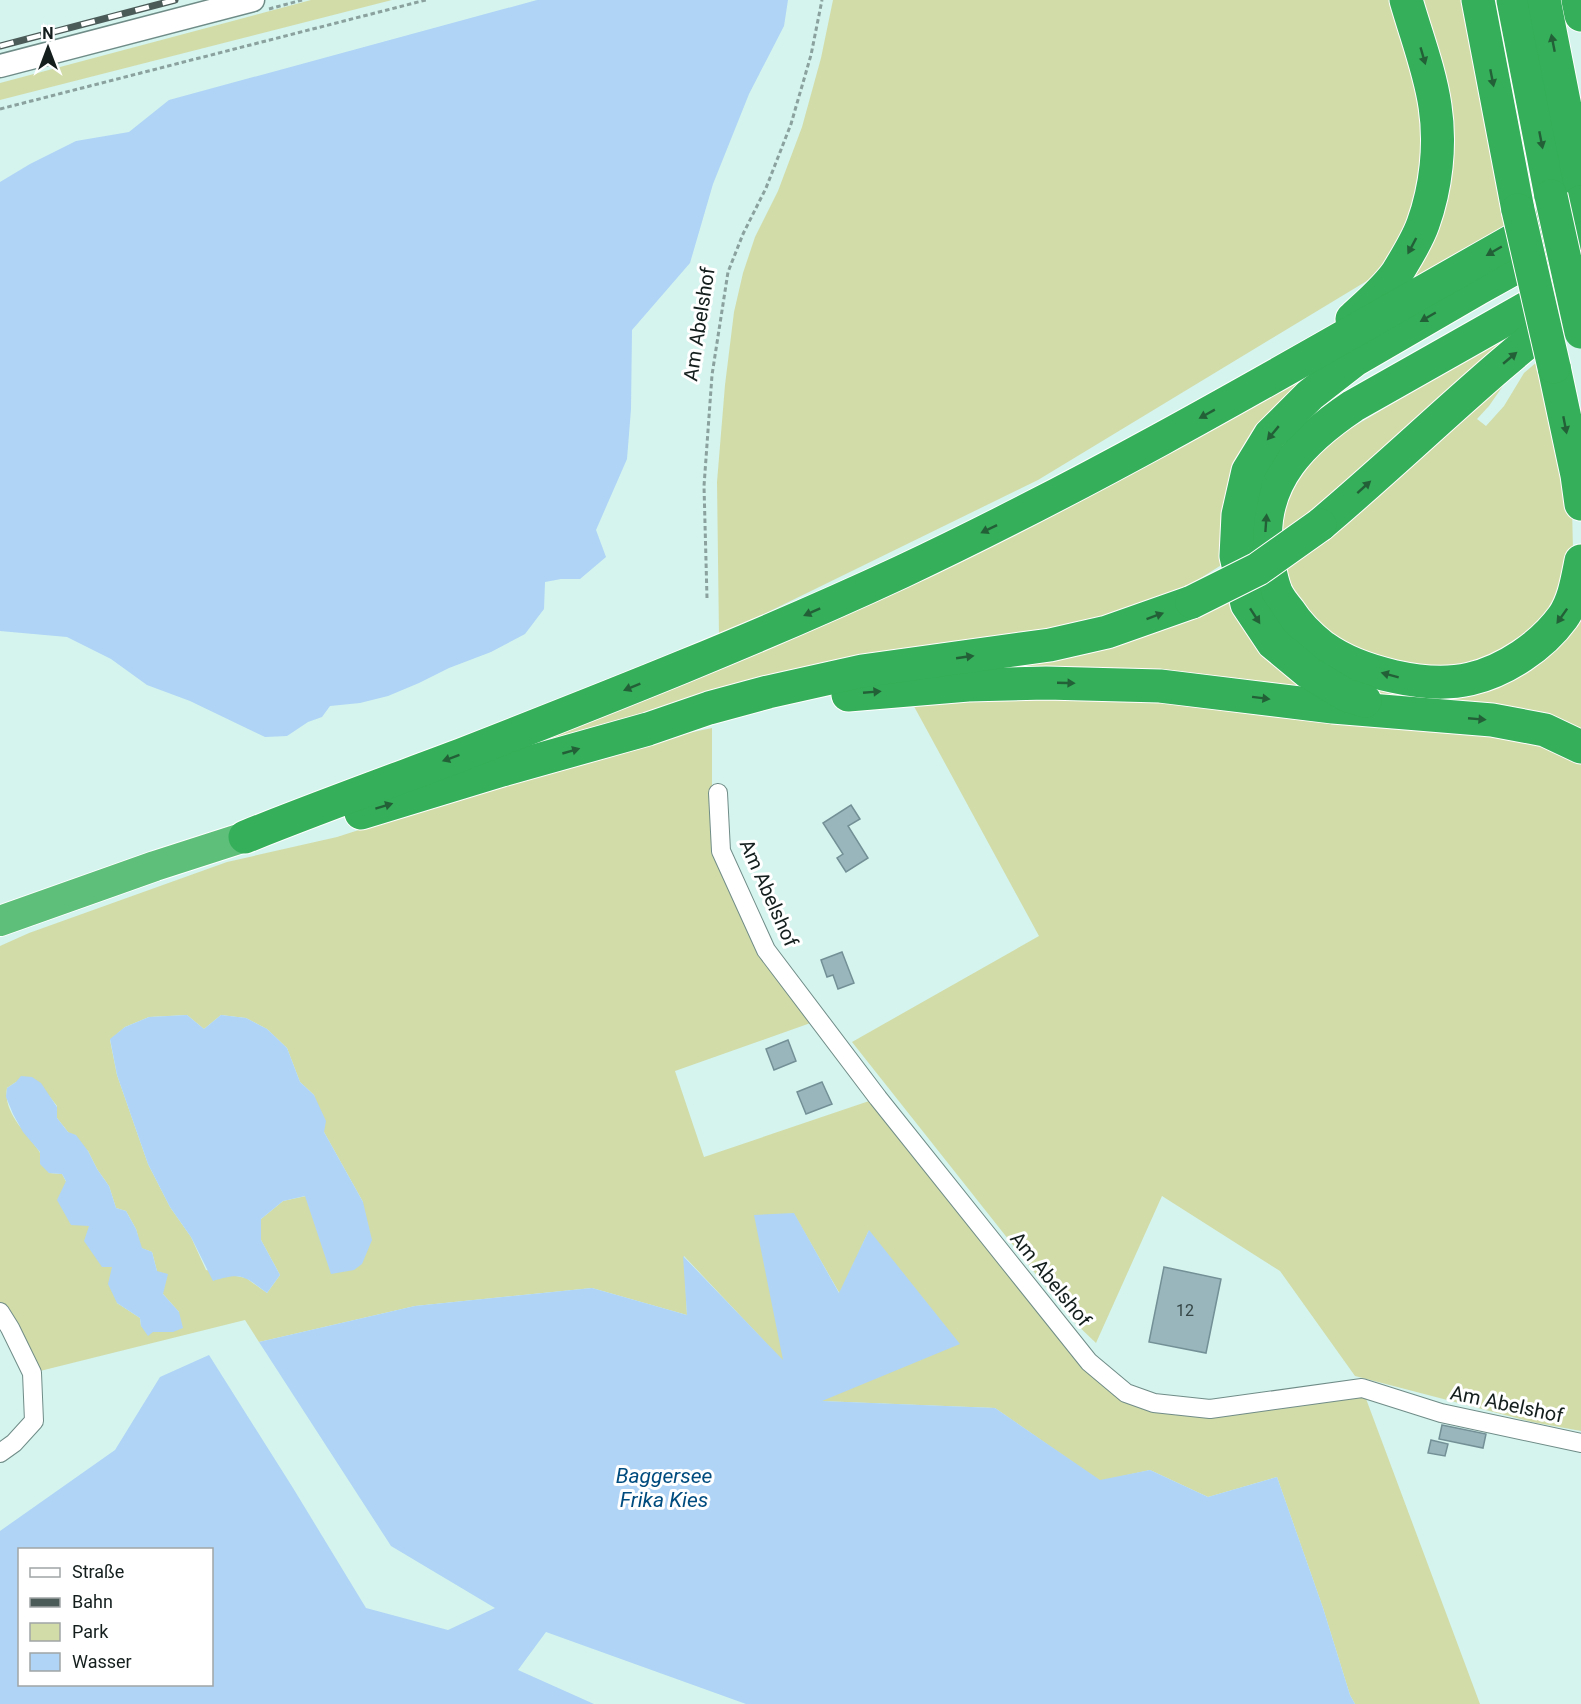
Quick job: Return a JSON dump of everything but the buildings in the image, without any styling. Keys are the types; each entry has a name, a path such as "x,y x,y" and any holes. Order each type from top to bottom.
{"highway":[{"path":"1313,354 1366,306 1395,275 1423,225 1434,183 1437,141 1435,106 1406,0"},
{"path":"1478,0 1518,210 1577,475 1581,504"},
{"path":"1513,0 1573,192"},
{"path":"1544,0 1573,192 1581,332"},
{"path":"1579,0 1581,13"},
{"path":"0,921 245,837 337,800 458,756 785,625 900,572 1041,504 1313,354 1573,192"},
{"path":"1419,714 1373,704 1346,695 1308,672 1273,643 1247,604 1236,556 1238,515 1248,471 1270,435 1310,395 1355,360 1581,231"},
{"path":"1581,277 1332,420 1287,464 1275,486 1267,510 1266,537 1268,567 1277,595 1298,625 1324,647 1360,666 1396,678 1437,683 1470,679 1497,670 1520,658 1563,617 1574,595 1581,561"},
{"path":"245,837 317,827 502,770 648,729 708,708 768,692 862,671 1050,645 1107,632 1192,602 1258,569 1320,525 1466,396 1581,300"},
{"path":"648,729 802,700 908,689 1046,683 1160,686 1333,707 1492,720 1545,730 1581,747"}],"street":[{"path":"0,66 253,0"},
{"name":"Am Abelshof","path":"718,793 721,851 766,950 878,1098 1089,1362 1126,1393 1154,1403 1210,1409 1362,1388 1441,1413 1581,1443"},
{"path":"0,1312 32,1373 34,1421 14,1443 0,1453"}],"path":[{"path":"0,109 426,0"},
{"name":"Am Abelshof","path":"707,598 704,486 712,375 728,272 743,234 766,188 790,124 811,56 822,0"}],"green space":[{"path":"311,0 392,0 0,100 0,83"},
{"path":"833,0 1394,0 1420,92 1427,156 1405,231 1380,273 1038,480 719,636 717,482 734,312 743,273 755,237 778,191 802,127 821,58"},
{"path":"1416,0 1469,0 1510,230 1376,309 1430,227"},
{"path":"1530,323 1355,480 1274,539 1299,467 1346,431"},
{"path":"1538,361 1572,506 1573,551 1562,598 1502,658 1429,673 1338,647 1277,573 1318,547 1507,380 1477,419 1486,426 1504,406 1524,373"},
{"path":"1335,362 1223,564 1193,583 1158,600 1091,621 446,774"},
{"path":"1237,591 1338,697 979,673"},
{"path":"1581,593 1581,732 1389,697 1345,682 1296,635 1475,685"},
{"path":"1059,696 1180,701 1532,740 1581,762 1581,1431 1532,1422 1355,1376 1280,1271 1162,1196 1096,1343 1073,1321 852,1042 1039,936 910,699"},
{"path":"712,728 712,792 721,851 766,950 819,1020 675,1071 704,1157 878,1098 1126,1393 1210,1409 1362,1388 1480,1704 1355,1704 1350,1695 1323,1608 1277,1477 1208,1497 1150,1470 1100,1481 995,1408 820,1401 869,1230 840,1294 794,1214 783,1361 684,1256 687,1315 592,1288 415,1306 259,1342 245,1320 32,1373 0,1312 0,946 29,933 227,862 337,837 427,808 669,737","holes":["187,1015 204,1029 221,1015 246,1018 267,1029 287,1048 300,1082 314,1095 324,1132 363,1202 316,1225 306,1196 283,1201 261,1219 261,1240 280,1275 267,1293 246,1278 206,1270 191,1237 170,1207 148,1164 117,1075 110,1040 125,1027 149,1017","16,1082 50,1097 57,1106 57,1118 88,1151 109,1186 116,1208 126,1211 136,1229 141,1248 152,1252 163,1294 179,1312 173,1332 153,1332 141,1326 140,1318 117,1303 112,1267 62,1174 49,1173 39,1151 8,1106 7,1088"]}],"water":[{"path":"537,0 788,0 784,26 749,94 713,184 690,263 632,330 631,409 627,459 596,530 606,557 580,579 545,582 544,609 525,634 491,652 388,696 360,703 330,706 322,717 308,722 287,736 265,737 190,701 147,685 111,659 67,637 0,631 0,182 76,141 129,132 169,100"},
{"path":"187,1015 204,1029 221,1015 246,1018 267,1029 287,1048 300,1082 314,1095 326,1121 324,1132 363,1202 372,1240 362,1264 354,1270 331,1274 305,1196 283,1201 261,1219 261,1240 280,1275 267,1293 242,1277 213,1281 191,1237 170,1207 148,1164 117,1075 110,1039 125,1027 149,1017"},
{"path":"21,1076 32,1077 41,1083 57,1107 57,1118 68,1132 76,1135 109,1186 116,1208 126,1211 136,1229 142,1248 152,1252 157,1271 168,1274 163,1294 179,1312 183,1328 173,1332 153,1332 148,1336 141,1326 140,1318 117,1303 108,1284 112,1267 102,1267 84,1241 89,1226 71,1225 57,1200 66,1181 62,1174 49,1173 40,1164 40,1152 23,1132 13,1114 6,1097 7,1088"},
{"name":"Baggersee Frika Kies","path":"794,1213 839,1293 869,1230 960,1344 822,1401 995,1408 1100,1480 1150,1470 1208,1497 1277,1477 1323,1608 1350,1695 1355,1704 746,1704 546,1632 518,1670 594,1704 0,1704 0,1531 115,1450 160,1377 209,1355 366,1608 448,1630 495,1608 391,1546 259,1342 415,1306 592,1288 687,1315 683,1256 783,1360 754,1215"}],"railway":[{"path":"0,46 175,0"}]}
